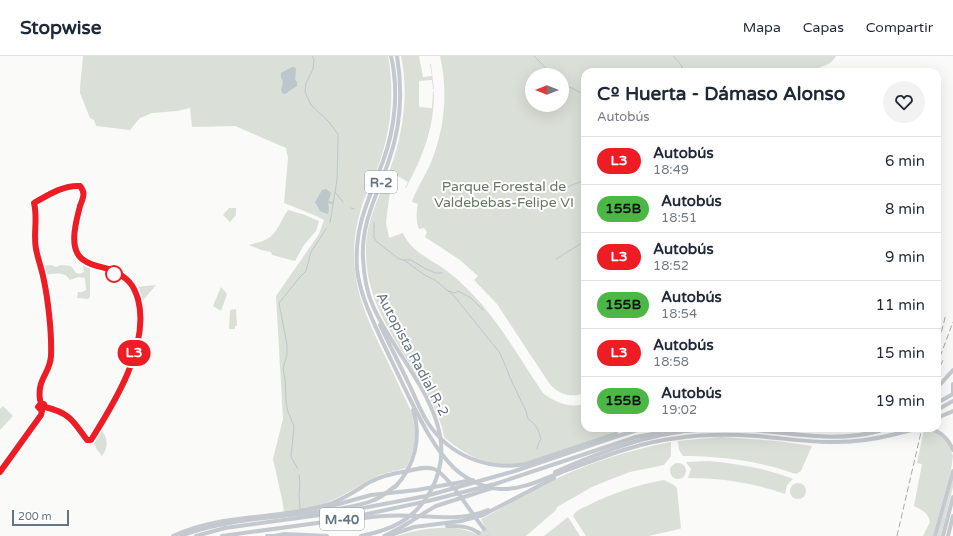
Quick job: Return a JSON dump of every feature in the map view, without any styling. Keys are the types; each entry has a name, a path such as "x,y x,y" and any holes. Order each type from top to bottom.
{"highway":[{"name":"Autopista Radial R-2","path":"391,56 395,98 391,132 383,160 361,218 358,235 357,261 360,284 366,304 431,439 460,473 478,483 494,488 514,488"},
{"name":"Autopista Radial R-2","path":"361,536 384,531 404,520 416,510 427,497 436,480 440,469 441,458 441,437 432,407 373,306 365,282 363,243 368,217 389,162 397,131 401,106 401,90 397,56"},
{"path":"373,306 428,422 445,442 460,454 474,461 494,466 515,466 526,464 626,432"},
{"path":"941,384 953,370"},
{"name":"Autopista Radial R-2","path":"342,512 369,504 390,492 397,486 406,473 412,460 416,447 417,433 414,414 398,373"},
{"path":"941,400 953,393 953,385"},
{"path":"941,408 953,401"},
{"path":"941,416 953,411"},
{"name":"M-40","path":"196,536 225,528 342,512 426,496 495,477 572,453 631,432"},
{"name":"M-40","path":"222,536 339,520 383,512 460,494 537,471 636,438 666,432"},
{"path":"514,488 534,482 588,457 617,446 646,438 679,432"},
{"path":"772,432 833,437 854,436 874,432"},
{"path":"794,432 826,436 870,432"},
{"path":"514,488 527,486 587,463 646,444 675,438 737,435 836,442 880,437 899,432"},
{"path":"938,432 949,441 953,450"},
{"path":"339,520 387,516 448,518 481,513 587,463"},
{"path":"173,536 195,528 227,520 309,509 328,504 344,498 371,481 418,468 433,468 443,474 484,529"},
{"path":"384,536 416,519 436,506 521,478 537,471"},
{"path":"935,536 953,471"},
{"path":"288,516 326,508 371,495 417,490 495,477"},
{"path":"943,536 953,497"},
{"path":"181,536 195,531 226,524 355,506 381,498"},
{"path":"388,536 427,525 450,523 473,518 483,515 512,499"},
{"path":"948,536 953,516"},
{"path":"427,525 462,526 471,528 479,533"},
{"path":"274,536 285,534 327,536"},
{"path":"267,536 288,536"}],"green space":[{"path":"83,56 388,56 391,99 386,142 375,174 364,199 355,235 354,260 359,292 368,320 412,415 415,430 415,441 411,457 406,468 379,475 324,504 284,512 273,459 283,419 276,296 319,234 324,220 284,203 288,158 286,148 235,126 192,127 190,108 177,111 152,113 140,118 130,130 96,126 94,120 90,118 80,93"},
{"path":"401,56 419,56 423,77 432,76 431,64 434,89 432,80 419,81 419,107 432,108 434,92 432,118 430,130 418,165 406,188 408,182 396,175 389,190 386,222 389,238 403,233 416,250 463,284 489,313 543,393 553,400 563,404 581,405 581,432 620,432 530,462 515,465 494,464 478,459 457,447 444,437 439,419 431,401 393,337 376,304 367,268 366,254 368,229 375,206 395,156 401,128 404,99"},
{"name":"Parque Forestal de Valdebebas-Felipe VI","path":"440,56 836,56 829,63 819,68 581,68 581,394 574,395 561,393 549,383 497,304 474,280 478,276 460,260 425,237 427,232 424,228 419,229 417,223 418,204 412,202 432,160 440,135 444,108 444,82"},
{"path":"229,208 236,208 236,215 230,222 223,215"},
{"path":"288,210 319,221 316,231 304,245 295,261 272,255 271,252 249,245 263,241 271,236 277,230"},
{"path":"51,265 56,267 61,265 71,266 76,273 80,274 84,272 83,265 90,266 90,297 88,299 77,298 78,292 86,290 85,278 79,277 70,280 63,274 44,275 42,266"},
{"path":"156,285 140,304 136,287"},
{"path":"221,287 227,294 221,311 213,306"},
{"path":"236,309 237,326 235,326 235,329 229,329 230,310"},
{"path":"3,406 13,416 0,430 0,409"},
{"path":"100,429 105,435 107,442 106,449 102,456 96,449 94,443"},
{"path":"923,432 937,433 948,443 953,456 951,470 933,536 923,536 930,522 929,518 926,513 914,506 922,464 917,463"},
{"path":"720,437 777,441 812,446 801,471 796,474 782,469 740,460 683,456 679,450 678,441"},
{"path":"671,442 671,456 664,465 630,472 592,487 557,507 556,510 526,536 396,536 436,528 457,529 477,534 481,533 485,527 481,519 556,478 588,465 637,450"},
{"path":"709,461 751,467 793,479 787,485 785,494 738,482 688,478 691,469 686,462"},
{"path":"678,463 684,465 686,471 684,477 678,479 672,477 670,471 672,465"},
{"path":"953,476 953,487 941,536 937,536"},
{"path":"664,480 677,488 680,529 648,536 586,536 573,516 581,509 615,493 644,484"},
{"path":"798,483 804,485 806,491 804,497 798,499 792,497 790,491 792,485"},
{"path":"568,517 580,536 544,536"}],"shaded area":[{"path":"292,67 296,69 295,79 297,86 283,94 281,90 283,82 281,73"},
{"path":"326,189 331,193 328,202 328,214 320,211 315,202 322,190"}],"waterway":[{"path":"312,56 314,59 313,69 306,83 305,92 311,105 329,122 338,134 337,180 330,223"},
{"path":"534,56 546,68"},
{"path":"673,56 682,66 682,68"},
{"path":"569,87 581,93"},
{"path":"568,187 581,182"},
{"path":"335,192 343,202"},
{"path":"328,202 333,203"},
{"path":"374,222 374,238 377,242 399,259 404,260 426,276 435,280 454,296 500,353 526,411 528,419 535,425 539,433 541,439 537,449"},
{"path":"298,469 291,457 294,426 288,412 286,402 283,368 287,355 287,345 279,303 306,271 311,252 326,229"},
{"path":"556,259 581,243"},
{"path":"404,260 411,260 426,269 436,273 442,273"},
{"path":"449,291 455,293 458,291 471,298 483,310"},
{"path":"299,475 300,509"}],"tunnel":[{"path":"484,529 488,536"}],"railway":[{"path":"941,333 946,314"},
{"path":"941,354 953,322"},
{"path":"941,365 943,360"},
{"path":"897,536 921,432"}],"bus line":[{"name":"L3","path":"0,472 41,415 42,411 39,410 38,407 41,403 43,403 45,407 63,412 69,417 87,440 91,440 122,386 136,348 141,319 137,296 131,283 118,273 116,275 112,274 112,270 82,260 76,251 77,219 84,194 80,186 75,185 60,189 34,203 36,213 36,249 43,274 51,346 50,364 40,384 40,400"}]}
